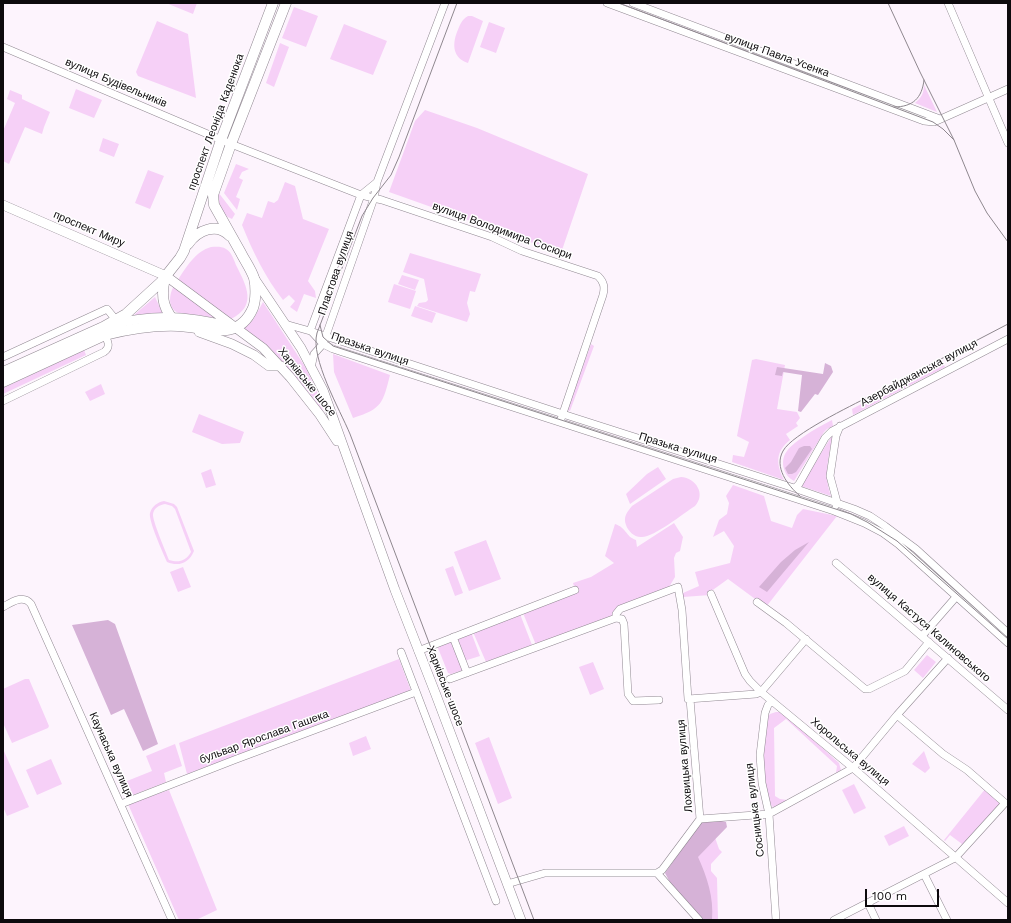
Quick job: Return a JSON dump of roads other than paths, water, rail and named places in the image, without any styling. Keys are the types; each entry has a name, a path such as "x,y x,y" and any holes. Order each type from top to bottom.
{"highway":[{"name":"проспект Леоніда Каденюка","path":"184,251 221,140 273,3"},
{"name":"проспект Леоніда Каденюка","path":"254,278 214,205 213,195 231,144 286,3"},
{"path":"3,382 104,331 116,320 134,308 166,276 198,233 212,228 222,230 232,237"},
{"path":"166,276 163,288 163,301 165,308 174,322"},
{"path":"3,372 104,331 138,328 174,322 216,330 229,330 236,328 243,323 255,304 254,278"}],"main road":[{"name":"проспект Миру","path":"3,205 166,276 236,328"},
{"name":"Харківське шосе","path":"254,278 301,348 323,390 395,590 521,920"},
{"name":"Харківське шосе","path":"174,322 232,344 254,355 269,366 281,366"},
{"name":"Харківське шосе","path":"236,328 263,348 281,366 320,415 339,443 348,460"}],"street":[{"name":"Пластова вулиця","path":"311,368 314,354 323,344 326,336 374,198 376,182 445,3"},
{"name":"вулиця Павла Усенка","path":"607,3 924,122 933,122 1008,89"},
{"name":"вулиця Павла Усенка","path":"633,3 940,119"},
{"path":"948,3 1008,143"},
{"name":"вулиця Будівельників","path":"3,47 231,144"},
{"name":"вулиця Володимира Сосюри","path":"231,144 361,195 492,237 522,251 598,276 602,280 605,288 560,422"},
{"name":"Пластова вулиця","path":"310,331 361,195 376,182"},
{"path":"3,357 106,309 116,320"},
{"name":"Празька вулиця","path":"285,324 795,488 837,502 870,516 916,548 1008,633"},
{"path":"3,401 104,352 109,346 104,331"},
{"name":"Празька вулиця","path":"310,331 323,344 394,369 728,476 834,511 864,523 889,537 911,555 1008,643"},
{"name":"Азербайджанська вулиця","path":"795,488 799,484 825,438 832,431 1008,339"},
{"path":"834,511 837,502 830,476 836,436 840,426"},
{"path":"728,476 730,467"},
{"name":"вулиця Кастуся Калиновського","path":"836,563 1008,710"},
{"name":"Лохвицька вулиця","path":"616,618 616,614 620,609 678,587 682,610 700,819 662,870 657,873"},
{"path":"418,651 574,590"},
{"name":"Хорольська вулиця","path":"711,594 745,674 750,681 761,692 853,768 1008,903"},
{"path":"922,636 956,597"},
{"name":"Каунаська вулиця","path":"3,607 20,599 28,600 31,604 172,920"},
{"path":"757,602 806,639 865,689 869,689 904,671 929,642"},
{"path":"450,679 616,618 622,619 624,624 628,694 633,700 659,700"},
{"path":"453,637 467,673"},
{"path":"689,699 756,694 761,692 806,639"},
{"path":"400,652 496,901"},
{"path":"700,819 769,814 853,768 897,715 948,658"},
{"name":"бульвар Ярослава Гашека","path":"121,804 416,692"},
{"name":"Сосницька вулиця","path":"772,701 768,705 765,713 760,755 762,783 769,814 776,920"},
{"path":"834,920 955,858 1005,803 967,770 943,754 897,715"},
{"path":"508,884 545,873 657,873 700,920"},
{"path":"924,874 946,920"},
{"path":"868,903 876,920"}],"tram line":[{"path":"457,3 391,175 373,198 362,216 317,333 316,344 318,356 327,384 350,434 534,920"},
{"path":"619,3 933,122 954,140"},
{"path":"888,3 954,140 975,191 987,213 1008,242"},
{"path":"894,107 901,107 915,100 921,92 924,80"},
{"path":"800,496 791,487 781,469 781,457 783,451 789,444 809,429 836,413 1008,324"},
{"path":"320,325 323,337 333,346 851,514 897,541 1008,639"}]}
